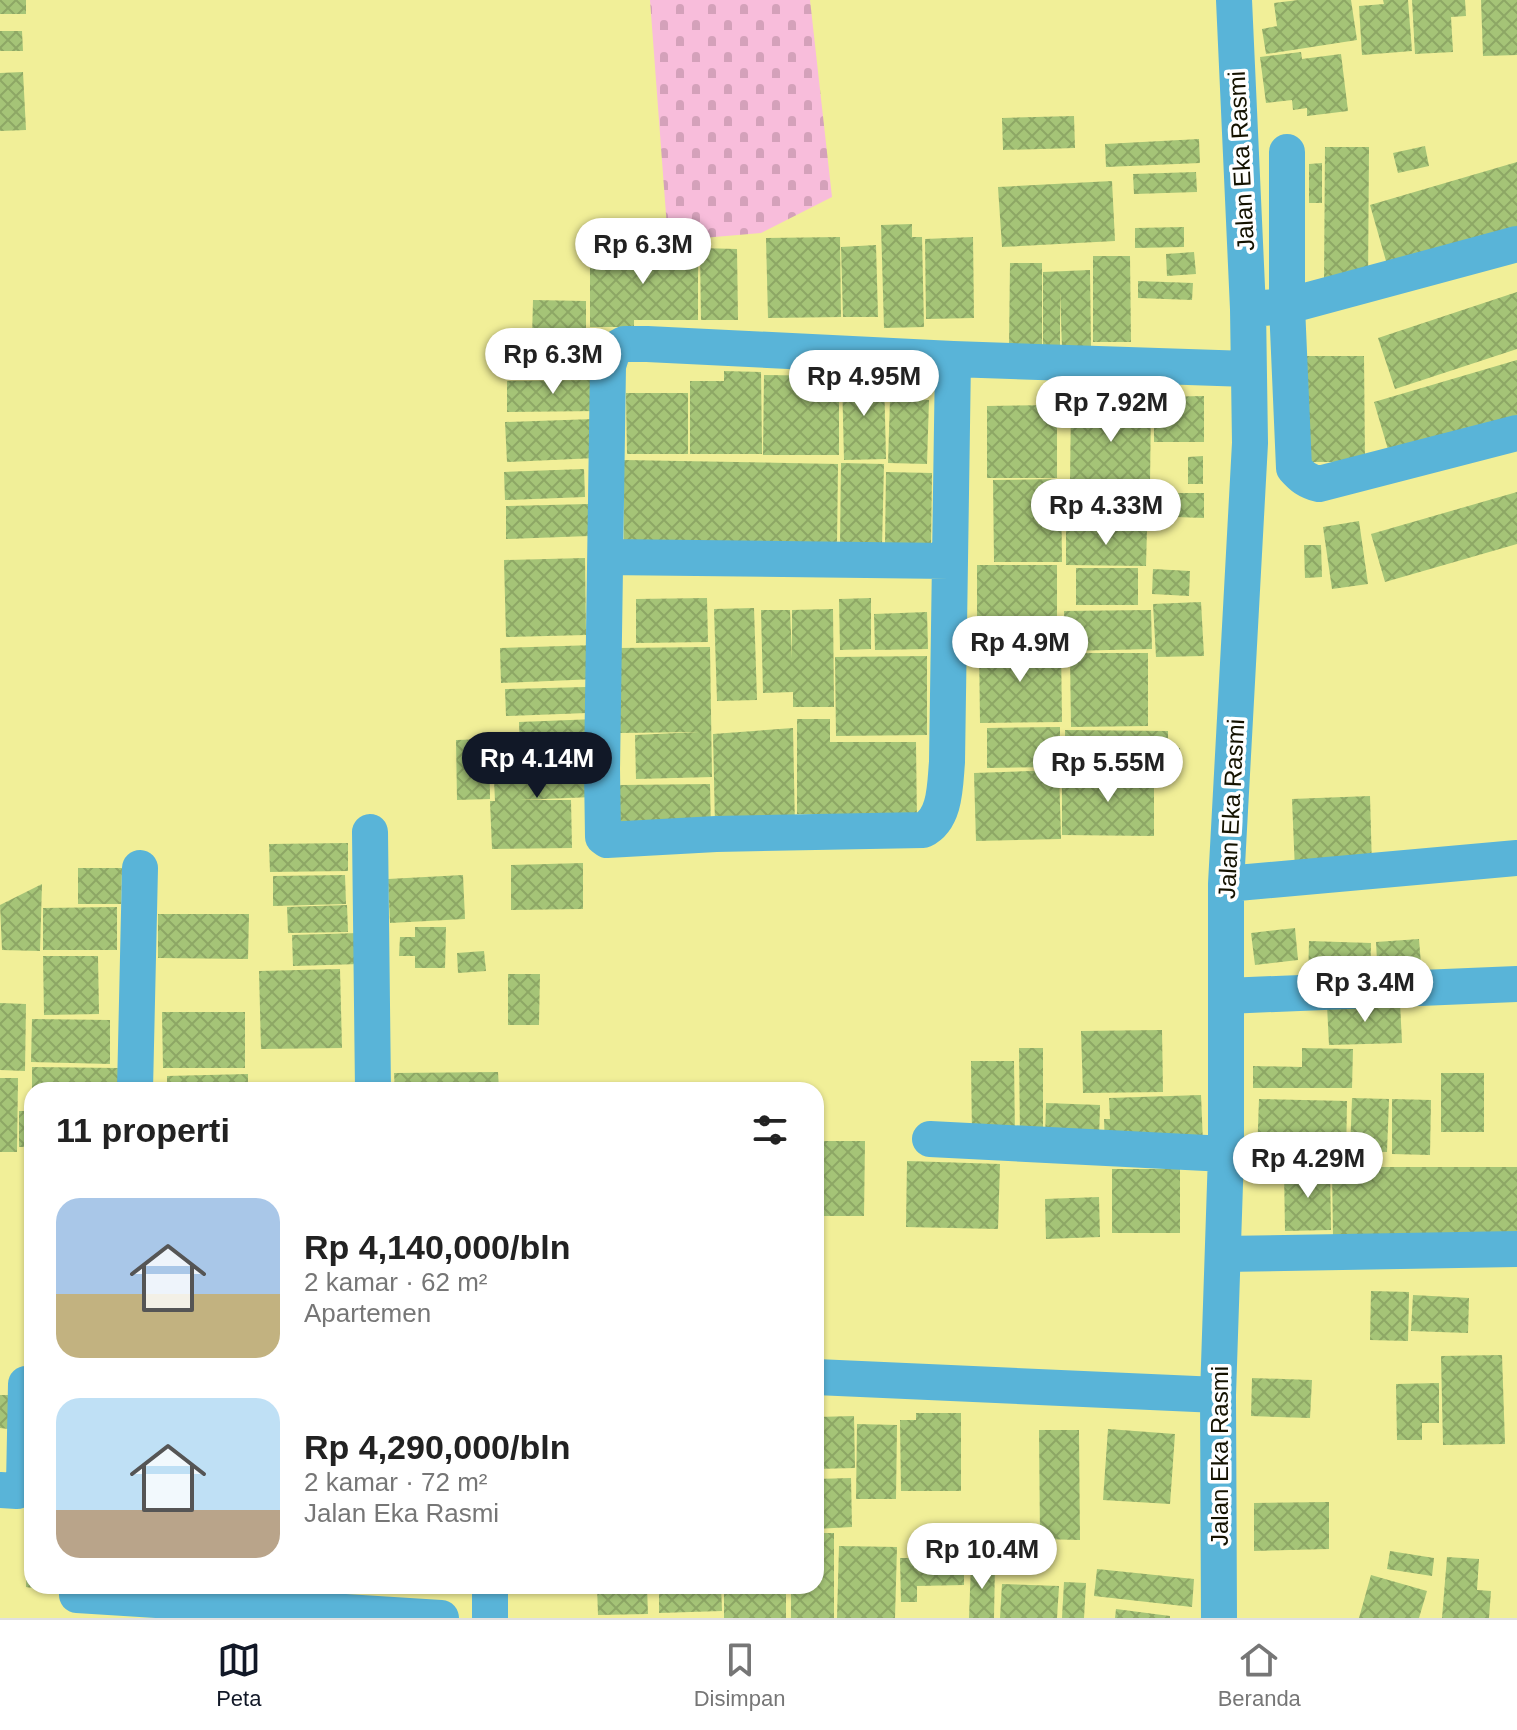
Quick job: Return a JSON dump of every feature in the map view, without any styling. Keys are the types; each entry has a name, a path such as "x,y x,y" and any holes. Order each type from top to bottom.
{"street":[{"name":"Jalan Eka Rasmi","path":"1219,1618 1218,1395 1226,1154 1226,884 1250,443 1237,1"},
{"path":"1287,152 1287,306 1294,468 1306,480 1319,484 1517,433"},
{"path":"1248,309 1287,306 1517,244"},
{"path":"953,359 947,762 943,801 930,827 923,830 716,834 607,840 602,834 602,795 608,366 610,355 619,347 624,344 647,344 1248,369"},
{"path":"606,557 949,561"},
{"path":"370,832 373,1082"},
{"path":"1226,884 1517,858"},
{"path":"135,1082 140,868"},
{"path":"1226,996 1517,984"},
{"path":"930,1139 1226,1154"},
{"path":"1223,1254 1517,1249"},
{"path":"824,1377 1218,1395"},
{"path":"0,1490 17,1491 24,1484"},
{"path":"490,1594 490,1618"},
{"path":"77,1595 441,1618"}],"green space":[{"path":"650,0 810,0 832,197 761,233 668,241"}],"building":[{"path":"0,0 26,0 26,14 0,14"},
{"path":"1351,0 1357,40 1266,54 1262,29 1277,26 1274,3"},
{"path":"1383,0 1408,0 1412,51 1362,55 1359,6 1384,4"},
{"path":"1412,0 1465,0 1466,16 1451,17 1453,52 1415,54"},
{"path":"1481,0 1517,0 1517,55 1483,56"},
{"path":"0,31 22,31 23,51 0,51"},
{"path":"1301,52 1302,59 1341,54 1348,111 1307,116 1307,108 1293,110 1292,100 1266,103 1260,57"},
{"path":"23,72 26,130 0,131 0,73"},
{"path":"1074,116 1075,148 1003,150 1002,118"},
{"path":"1199,139 1200,163 1106,167 1105,144"},
{"path":"1425,146 1429,166 1398,173 1393,153"},
{"path":"1325,147 1369,147 1368,284 1324,284"},
{"path":"1517,162 1517,230 1388,268 1370,205"},
{"path":"1322,163 1322,203 1309,203 1309,164"},
{"path":"1196,172 1197,192 1134,194 1133,174"},
{"path":"1112,181 1115,241 1002,247 998,187"},
{"path":"912,224 912,237 922,237 924,327 884,328 881,225"},
{"path":"1184,227 1184,247 1135,248 1135,228"},
{"path":"840,237 841,317 768,318 766,238"},
{"path":"973,237 974,318 926,319 925,239"},
{"path":"876,245 878,317 843,317 841,247"},
{"path":"700,248 737,249 738,320 701,320"},
{"path":"590,249 698,249 698,320 634,320 634,327 590,327"},
{"path":"1194,252 1196,274 1167,276 1166,254"},
{"path":"1093,256 1130,256 1131,342 1093,342"},
{"path":"1010,263 1042,263 1042,347 1009,346"},
{"path":"1090,270 1091,348 1062,348 1060,291 1060,348 1043,348 1043,272"},
{"path":"1138,281 1193,283 1192,300 1138,298"},
{"path":"1517,292 1517,349 1395,389 1378,338"},
{"path":"533,300 586,301 586,339 532,338"},
{"path":"560,340 597,341 597,373 559,373"},
{"path":"555,344 555,374 515,375 515,345"},
{"path":"1305,356 1364,356 1365,462 1306,462"},
{"path":"1517,360 1517,427 1392,463 1374,402"},
{"path":"724,371 761,372 762,454 690,454 690,381 724,381"},
{"path":"764,375 839,376 839,455 763,455"},
{"path":"884,376 886,459 844,460 842,377"},
{"path":"598,380 599,411 507,412 507,381"},
{"path":"626,393 688,393 688,454 627,454"},
{"path":"1204,396 1204,442 1154,442 1154,397"},
{"path":"890,399 929,400 927,464 888,463"},
{"path":"1057,405 1057,478 987,478 987,406"},
{"path":"1071,405 1151,405 1150,484 1070,483"},
{"path":"594,419 596,458 507,462 505,422"},
{"path":"1203,456 1203,484 1188,484 1188,457"},
{"path":"624,460 838,464 837,544 624,541"},
{"path":"841,463 884,464 882,546 840,545"},
{"path":"584,469 585,497 505,500 504,472"},
{"path":"886,472 932,473 931,545 885,544"},
{"path":"1061,479 1062,562 994,562 993,480"},
{"path":"1069,487 1148,487 1147,526 1068,525"},
{"path":"1517,492 1517,544 1385,582 1371,534"},
{"path":"1176,493 1204,493 1204,518 1176,517"},
{"path":"588,504 589,536 506,539 506,506"},
{"path":"1359,521 1368,584 1332,589 1323,527"},
{"path":"1066,528 1147,528 1146,566 1066,565"},
{"path":"1304,545 1321,545 1322,577 1305,578"},
{"path":"585,558 586,635 506,637 504,560"},
{"path":"977,565 1057,565 1057,643 977,643"},
{"path":"1076,568 1138,568 1138,605 1076,605"},
{"path":"1153,569 1190,571 1189,596 1152,594"},
{"path":"707,598 708,642 636,643 636,599"},
{"path":"871,598 871,649 840,650 839,599"},
{"path":"1201,602 1204,656 1156,657 1153,604"},
{"path":"754,608 757,700 717,701 714,609"},
{"path":"833,609 834,707 793,707 793,692 763,693 761,610 790,610 792,659 792,610"},
{"path":"1151,610 1152,649 1065,651 1064,611"},
{"path":"927,612 928,649 875,650 874,614"},
{"path":"595,645 596,679 501,683 500,648"},
{"path":"979,646 1061,646 1062,722 980,723"},
{"path":"710,647 712,777 636,779 635,735 699,732 619,733 617,648"},
{"path":"1070,653 1148,653 1148,726 1071,727"},
{"path":"927,656 927,735 836,736 835,657"},
{"path":"586,687 587,713 506,716 505,689"},
{"path":"596,719 597,748 520,751 519,722"},
{"path":"797,719 830,719 830,742 916,742 917,826 832,826 832,814 797,814"},
{"path":"1060,727 1060,767 987,768 987,728"},
{"path":"793,728 795,829 715,825 713,734"},
{"path":"1065,730 1168,731 1168,748 1180,748 1180,770 1065,768"},
{"path":"489,739 490,799 457,800 456,740"},
{"path":"591,755 593,797 519,800 571,800 572,848 492,849 490,801 495,801 493,758"},
{"path":"1059,770 1061,839 976,841 974,773"},
{"path":"1062,772 1154,773 1154,836 1062,835"},
{"path":"710,784 711,830 620,832 620,785"},
{"path":"1370,796 1372,868 1295,871 1292,799"},
{"path":"348,843 348,871 270,872 269,844"},
{"path":"583,863 583,909 511,910 511,865"},
{"path":"78,868 122,868 121,904 78,904"},
{"path":"345,875 346,904 273,906 273,876"},
{"path":"463,875 465,919 390,923 388,879"},
{"path":"42,884 40,951 2,950 0,905"},
{"path":"347,905 348,932 288,933 287,907"},
{"path":"117,907 117,950 43,950 43,908"},
{"path":"158,914 249,914 248,959 158,958"},
{"path":"415,927 446,927 445,968 415,968 415,956 399,956 400,937 415,937"},
{"path":"1295,928 1298,960 1255,965 1251,933"},
{"path":"359,933 360,964 293,966 292,935"},
{"path":"1419,939 1422,977 1378,980 1376,942"},
{"path":"1309,941 1371,943 1370,984 1308,982"},
{"path":"484,951 486,971 458,973 457,953"},
{"path":"43,956 98,956 99,1014 44,1015"},
{"path":"340,969 342,1048 261,1049 259,971"},
{"path":"508,974 540,974 539,1025 508,1025"},
{"path":"1400,1002 1402,1043 1329,1045 1327,1005"},
{"path":"0,1003 26,1004 25,1071 0,1070"},
{"path":"162,1012 245,1012 245,1068 163,1068"},
{"path":"32,1019 110,1020 110,1064 31,1062"},
{"path":"1162,1030 1163,1092 1083,1093 1081,1031"},
{"path":"1019,1048 1043,1048 1043,1138 1020,1138"},
{"path":"1302,1048 1353,1049 1352,1088 1253,1088 1253,1066 1302,1067"},
{"path":"971,1061 1014,1061 1015,1137 972,1137"},
{"path":"32,1067 118,1068 118,1082 32,1082"},
{"path":"498,1072 499,1082 395,1082 394,1073"},
{"path":"1441,1073 1484,1073 1484,1132 1441,1132"},
{"path":"248,1074 248,1082 167,1082 167,1076"},
{"path":"0,1078 18,1078 17,1152 0,1152"},
{"path":"1201,1095 1203,1143 1105,1146 1104,1119 1110,1119 1109,1098"},
{"path":"1352,1098 1389,1099 1387,1152 1350,1151"},
{"path":"1259,1099 1347,1101 1346,1158 1257,1155"},
{"path":"1392,1099 1431,1100 1430,1155 1392,1154"},
{"path":"1046,1103 1100,1105 1099,1140 1045,1139"},
{"path":"19,1111 24,1111 24,1147 19,1147"},
{"path":"824,1141 865,1141 864,1216 824,1216"},
{"path":"907,1161 1000,1164 998,1229 906,1227"},
{"path":"1332,1167 1517,1167 1517,1236 1333,1237"},
{"path":"1330,1168 1331,1230 1285,1231 1284,1169"},
{"path":"1112,1169 1180,1169 1180,1233 1112,1233"},
{"path":"1099,1197 1100,1237 1046,1239 1045,1199"},
{"path":"1371,1291 1409,1292 1408,1341 1370,1340"},
{"path":"1413,1295 1469,1298 1468,1333 1411,1331"},
{"path":"1502,1355 1505,1444 1443,1445 1441,1356"},
{"path":"1252,1378 1312,1380 1310,1418 1251,1416"},
{"path":"1439,1383 1439,1423 1422,1423 1422,1440 1397,1440 1396,1384"},
{"path":"0,1395 9,1395 8,1429 0,1428"},
{"path":"916,1413 961,1413 961,1491 901,1491 900,1420 916,1420"},
{"path":"854,1416 855,1468 824,1469 824,1417"},
{"path":"857,1424 897,1425 896,1499 856,1499"},
{"path":"1108,1429 1175,1434 1170,1504 1103,1500"},
{"path":"1039,1430 1079,1430 1080,1540 1040,1539"},
{"path":"851,1478 852,1527 824,1529 824,1479"},
{"path":"1329,1502 1329,1549 1254,1551 1254,1503"},
{"path":"824,1533 834,1533 834,1618 791,1618 791,1594 824,1594"},
{"path":"839,1546 897,1547 895,1618 837,1618"},
{"path":"1390,1551 1434,1558 1432,1576 1387,1569"},
{"path":"1447,1557 1479,1559 1477,1590 1491,1591 1489,1618 1442,1618"},
{"path":"900,1558 964,1558 964,1585 917,1586 917,1602 901,1602"},
{"path":"971,1563 995,1564 994,1618 969,1618"},
{"path":"1097,1569 1194,1579 1192,1607 1094,1596"},
{"path":"1371,1575 1427,1591 1419,1618 1359,1618"},
{"path":"1064,1582 1086,1583 1084,1618 1062,1618"},
{"path":"1002,1584 1059,1586 1057,1618 1000,1618"},
{"path":"597,1594 647,1594 648,1614 598,1615"},
{"path":"659,1594 721,1594 722,1611 659,1613"},
{"path":"724,1594 786,1594 786,1618 724,1618"},
{"path":"1116,1609 1170,1616 1170,1618 1115,1618"}]}
